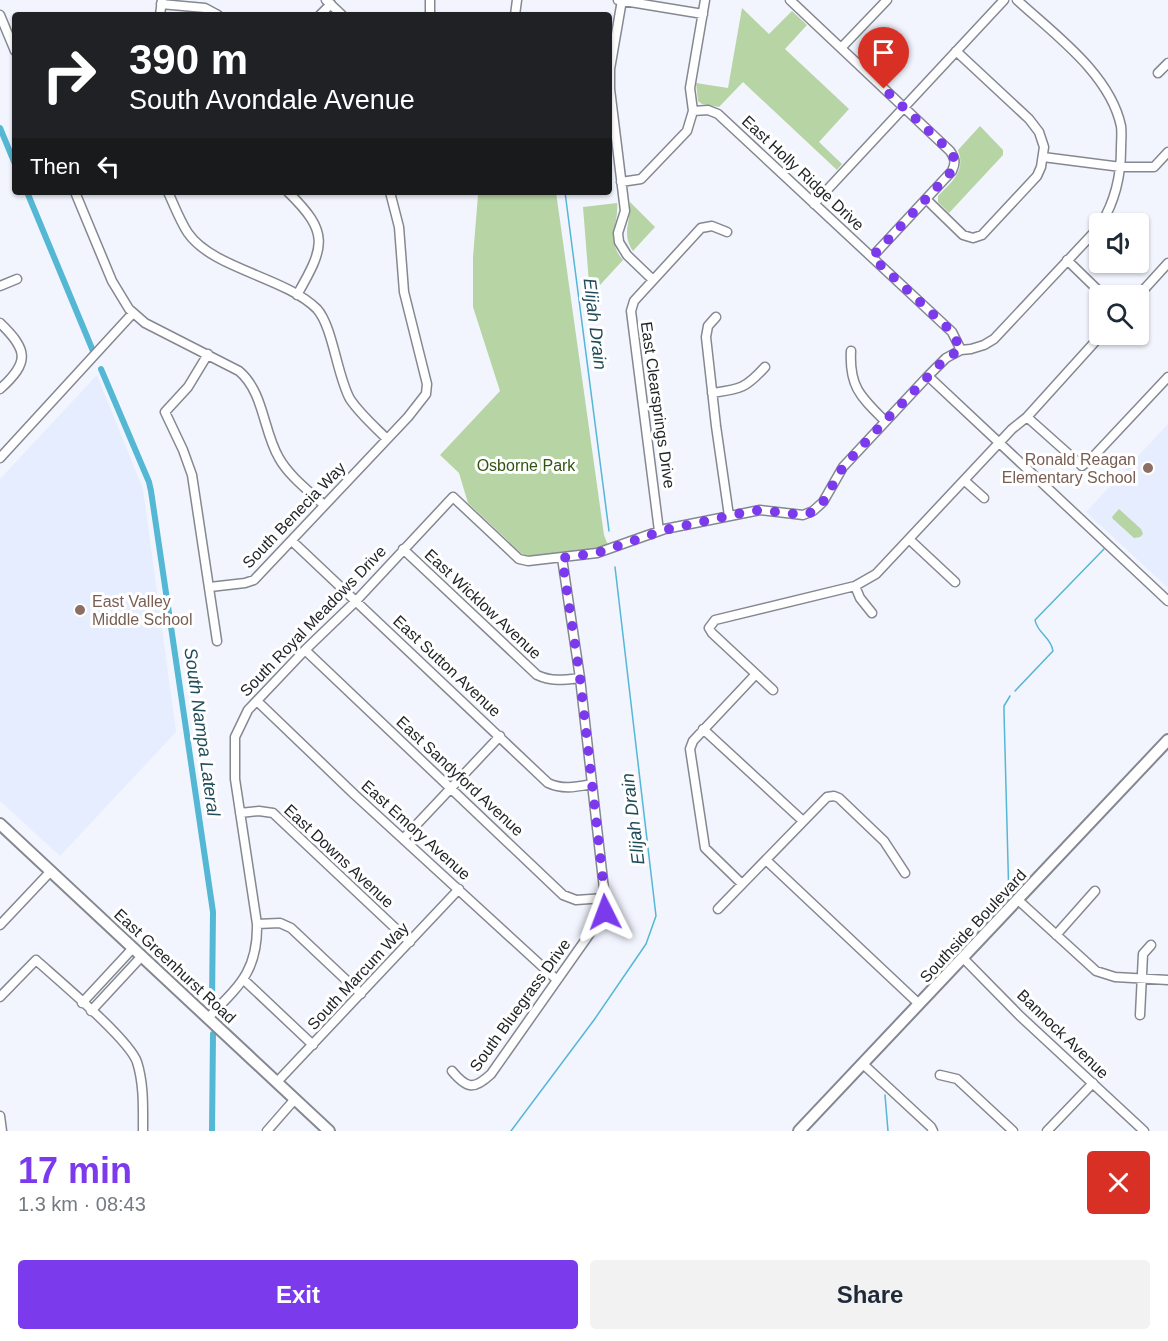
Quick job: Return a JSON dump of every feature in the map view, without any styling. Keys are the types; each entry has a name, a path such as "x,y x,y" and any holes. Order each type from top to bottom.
{"main road":[{"name":"Southside Boulevard","path":"799,1131 1168,740"},
{"name":"East Greenhurst Road","path":"0,824 329,1131"}],"street":[{"path":"612,56 621,0 703,14"},
{"path":"621,182 641,179 687,131 693,111 690,88 705,0"},
{"path":"790,0 954,157 955,165 952,171 872,257"},
{"path":"841,48 887,0"},
{"path":"814,204 1004,0"},
{"path":"1017,0 1090,69 1113,102 1121,128 1121,167 1111,207 1107,213"},
{"path":"161,2 205,8 212,12"},
{"path":"0,15 12,44"},
{"path":"926,200 963,235 973,238 982,235 1037,176 1043,157 1044,147 1039,132 1029,119 956,51"},
{"path":"1158,73 1168,63"},
{"path":"612,106 625,211 618,233 620,242 627,255 653,280"},
{"name":"East Holly Ridge Drive","path":"693,111 708,110 718,114 952,332 961,350"},
{"path":"1043,157 1121,167 1154,167 1168,152"},
{"path":"76,195 112,281 133,313 145,323 208,354 239,371 248,379 280,461 324,505"},
{"path":"170,195 189,233 210,253 297,295 321,314 350,399 387,439"},
{"path":"291,195 312,217 318,227 319,236 312,269 297,295"},
{"name":"South Benecia Way","path":"210,587 254,580 421,403 426,394 427,384 404,292 399,227 391,195"},
{"name":"East Clearsprings Drive","path":"659,531 631,311 633,301 702,228 712,226 727,232"},
{"path":"562,558 597,553 659,531 760,510 803,515 813,512 823,502 843,467 946,358 961,350 984,345 994,339 1089,237"},
{"path":"1067,260 1093,285"},
{"path":"1148,285 1168,263"},
{"path":"0,286 17,279"},
{"path":"0,458 133,313"},
{"path":"716,316 708,326 706,337 729,516"},
{"path":"0,323 14,336 23,351 22,365 0,389"},
{"path":"773,690 708,628 715,620 855,586 876,574 1012,429 1027,417 1092,345"},
{"path":"851,351 853,379 859,395 885,421"},
{"path":"208,354 188,387 165,412 192,475 217,641"},
{"path":"712,393 741,389 752,382 765,367"},
{"path":"928,376 1168,601"},
{"path":"1027,417 1082,466 1168,376"},
{"path":"965,481 984,498"},
{"name":"South Royal Meadows Drive","path":"208,1018 238,987 254,958 258,945 257,924 235,779 235,737 248,710 453,497 519,559 528,561 562,558"},
{"path":"910,540 955,582"},
{"name":"East Sutton Avenue","path":"292,541 548,783 556,787 573,788 592,784"},
{"name":"East Wicklow Avenue","path":"403,549 537,675 556,681 580,678"},
{"name":"South Bluegrass Drive","path":"452,1071 462,1082 472,1086 479,1085 491,1074 605,912 580,678 562,558"},
{"path":"855,586 860,598 872,613"},
{"name":"East Sandyford Avenue","path":"304,650 563,895 576,900 605,898"},
{"path":"742,884 705,848 690,749 693,741 756,674"},
{"name":"East Emory Avenue","path":"257,701 557,980"},
{"path":"704,729 803,821"},
{"path":"403,839 500,736"},
{"path":"718,909 827,797 834,796 884,841 905,873"},
{"name":"East Downs Avenue","path":"240,813 259,811 273,813 410,942"},
{"path":"765,860 919,1004"},
{"path":"0,925 51,871"},
{"name":"South Marcum Way","path":"277,1082 459,889"},
{"path":"1056,934 1095,891"},
{"path":"1018,900 1084,961 1105,975 1168,980"},
{"path":"257,924 280,923 291,928 361,994"},
{"path":"1140,1015 1143,954 1151,945"},
{"path":"82,1003 133,948"},
{"path":"91,1011 142,956"},
{"name":"Bannock Avenue","path":"963,958 1020,1016 1144,1131"},
{"path":"0,997 36,960 91,1011 136,1059 142,1082 143,1131"},
{"path":"243,979 313,1045"},
{"path":"863,1064 933,1131"},
{"path":"940,1075 957,1079 1013,1131"},
{"path":"1047,1131 1092,1083"},
{"path":"267,1131 295,1099"},
{"path":"0,1116 2,1131"}],"shaded area":[{"name":"East Valley Middle School","path":"97,375 143,489 176,732 60,856 0,801 0,479"},
{"name":"Ronald Reagan Elementary School","path":"1168,424 1168,588 1086,512"}],"green space":[{"path":"742,8 769,34 792,11 807,25 785,49 849,109 819,142 842,164 837,170 743,82 719,107 698,101 696,83 728,88"},
{"path":"980,126 1003,150 1003,155 949,213 938,202 938,196 953,181 959,170 958,150"},
{"name":"Osborne Park","path":"478,195 556,195 604,535 608,545 589,550 528,557 468,503 459,473 440,455 500,391 473,307 473,257"},
{"path":"630,202 655,227 633,251 629,245 627,233"},
{"path":"617,203 614,239 623,260 590,296 583,207"},
{"path":"1119,509 1141,529 1143,534 1140,537 1134,538 1113,519 1112,517"}],"waterway":[{"name":"South Nampa Lateral","path":"0,128 12,157"},
{"name":"South Nampa Lateral","path":"28,195 93,351"},
{"name":"Elijah Drain","path":"565,195 609,531"},
{"name":"South Nampa Lateral","path":"101,369 151,491 213,912 212,1002"},
{"path":"1015,691 1053,651 1050,642 1038,628 1035,620 1104,549"},
{"name":"Elijah Drain","path":"511,1131 594,1020 646,944 656,916 615,567"},
{"path":"1009,901 1004,706 1010,696"},
{"name":"South Nampa Lateral","path":"212,1131 213,1034"},
{"path":"885,1095 888,1131"}],"place":[{"name":"Ronald Reagan Elementary School","path":"1148,468"},
{"name":"East Valley Middle School","path":"80,610"}],"route":[{"path":"605,912 580,678 562,558 597,553 665,530 742,513 760,510 803,515 813,512 823,502 843,467 885,421 946,358 961,350 952,332 872,257 955,165 950,151 884,89"}]}
